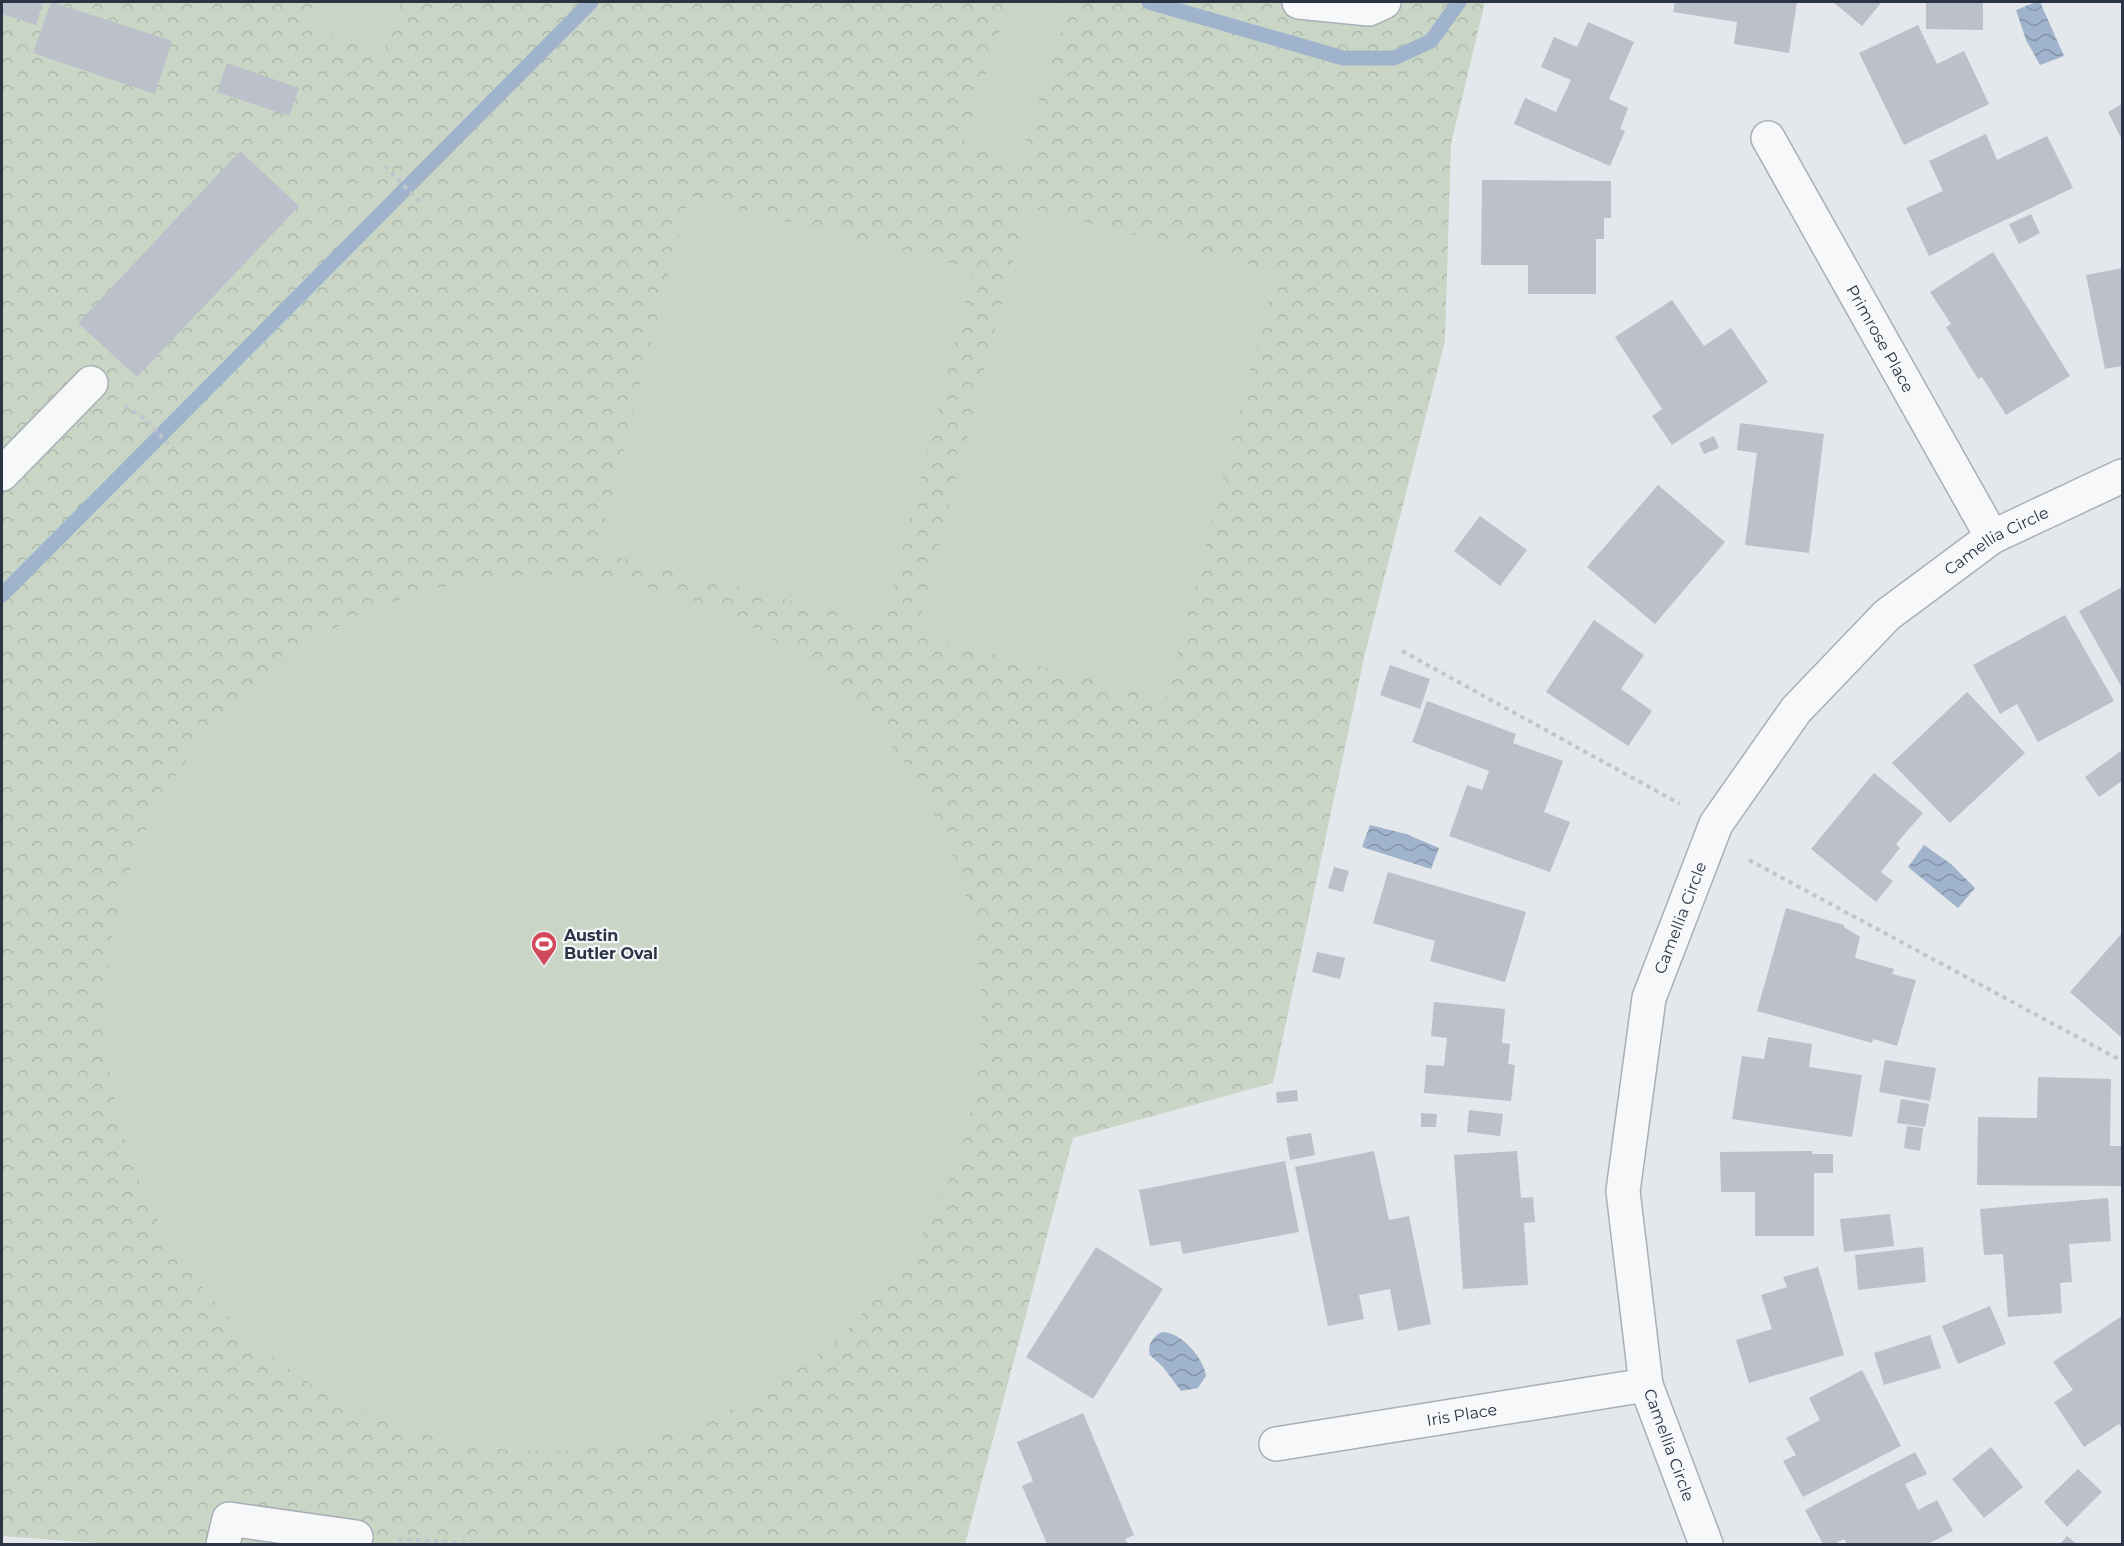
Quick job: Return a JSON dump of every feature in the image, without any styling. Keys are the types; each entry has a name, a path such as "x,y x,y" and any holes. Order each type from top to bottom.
{"street":[{"path":"1299,2 1369,9 1384,2"},
{"name":"Primrose Place","path":"1768,138 1992,537"},
{"path":"2,474 91,383"},
{"name":"Camellia Circle","path":"1706,1545 1646,1385 1623,1191 1649,998 1716,824 1796,710 1887,615 1992,537 2122,476"},
{"name":"Iris Place","path":"1276,1444 1646,1385"},
{"path":"223,1545 229,1520 356,1537"}],"path":[{"path":"385,166 420,202"},
{"path":"142,417 174,449"},
{"path":"1402,651 1716,824 1736,854 2122,1061"},
{"path":"356,1537 484,1545"}],"green space":[{"path":"2,2 1485,2 1451,144 1445,341 1366,649 1273,1083 1073,1138 965,1544 108,1544 2,1536"},
{"path":"317,2 401,2 384,52 308,26"},
{"path":"1009,2 1070,4 1020,160 964,142"},
{"path":"689,196 974,269 883,624 597,552"},
{"path":"1027,207 1276,271 1166,699 916,634"},
{"name":"Austin Butler Oval","path":"544,575 629,584 671,594 711,609 750,627 787,649 822,675 853,704 882,735 908,770 930,807 948,846 963,886 973,928 982,1013 973,1098 963,1140 948,1180 930,1219 908,1256 882,1291 853,1322 822,1351 787,1377 750,1399 711,1417 671,1432 629,1442 544,1451 459,1442 417,1432 377,1417 338,1399 301,1377 266,1351 235,1322 206,1291 180,1256 158,1219 140,1180 125,1140 115,1098 106,1013 115,928 125,886 140,846 158,807 180,770 206,735 235,704 266,675 301,649 338,627 377,609 417,594 459,584"}],"water":[{"path":"2040,2 2064,56 2040,65 2026,40 2016,10"},
{"path":"1370,825 1406,834 1439,848 1431,869 1362,847"},
{"path":"1924,845 1951,864 1975,888 1958,908 1908,867"},
{"path":"1162,1332 1177,1336 1196,1354 1206,1376 1198,1388 1181,1391 1163,1367 1150,1355 1149,1348 1152,1341"}],"building":[{"path":"2,2 43,2 36,25 2,14"},
{"path":"51,2 172,41 155,94 33,53"},
{"path":"1675,2 1797,2 1789,53 1734,44 1737,22 1673,12"},
{"path":"1833,2 1882,2 1862,26"},
{"path":"1926,2 1983,2 1983,30 1926,29"},
{"path":"1588,22 1634,42 1609,99 1628,108 1620,129 1625,131 1610,166 1514,124 1525,98 1556,112 1571,80 1541,67 1554,37 1577,47"},
{"path":"1918,25 1937,64 1964,51 1989,104 1904,145 1859,53"},
{"path":"227,63 299,88 289,116 217,92"},
{"path":"2122,104 2122,140 2108,112"},
{"path":"1986,134 1997,160 2047,136 2073,188 1929,256 1906,208 1943,191 1929,161"},
{"path":"240,151 299,206 137,377 78,323"},
{"path":"1482,180 1611,181 1611,218 1604,218 1604,239 1596,239 1596,294 1528,294 1528,265 1481,265"},
{"path":"2031,214 2040,233 2019,244 2009,224"},
{"path":"1993,252 2070,376 2006,415 1982,377 1978,379 1946,327 1951,324 1930,292"},
{"path":"2122,268 2122,366 2105,369 2086,275"},
{"path":"1672,300 1704,346 1731,328 1768,382 1672,445 1652,416 1662,409 1615,337"},
{"path":"1740,423 1824,434 1809,553 1745,545 1757,453 1737,450"},
{"path":"1714,436 1719,448 1704,454 1699,443"},
{"path":"1658,485 1725,542 1655,624 1587,567"},
{"path":"1480,516 1527,550 1500,586 1454,551"},
{"path":"2122,587 2122,688 2079,611"},
{"path":"2065,615 2114,701 2038,742 2017,704 2000,714 1973,665"},
{"path":"1594,620 1644,655 1621,689 1652,711 1628,746 1546,692"},
{"path":"1390,665 1430,679 1420,709 1380,695"},
{"path":"1967,692 2025,753 1950,823 1892,763"},
{"path":"1427,701 1516,734 1513,743 1563,761 1544,812 1570,822 1550,872 1449,836 1467,785 1482,790 1489,771 1412,742"},
{"path":"2122,750 2122,781 2099,797 2085,777"},
{"path":"1874,773 1923,813 1896,844 1900,848 1881,872 1893,881 1876,902 1811,849"},
{"path":"1334,867 1349,871 1343,892 1328,888"},
{"path":"1388,872 1526,912 1505,982 1430,961 1435,941 1373,923"},
{"path":"1786,908 1844,925 1860,937 1855,958 1894,969 1892,974 1916,980 1897,1046 1873,1039 1872,1043 1757,1011"},
{"path":"2122,933 2122,1038 2070,992"},
{"path":"1317,952 1345,958 1340,979 1312,972"},
{"path":"1434,1002 1505,1009 1502,1043 1510,1044 1508,1064 1515,1065 1511,1101 1424,1093 1426,1065 1444,1066 1447,1038 1431,1036"},
{"path":"1768,1037 1812,1044 1809,1067 1862,1075 1852,1137 1732,1119 1742,1056 1764,1059"},
{"path":"1885,1060 1936,1068 1930,1101 1879,1092"},
{"path":"2038,1077 2111,1079 2110,1146 2122,1146 2122,1186 1977,1185 1978,1117 2037,1118"},
{"path":"1297,1090 1298,1101 1277,1103 1276,1092"},
{"path":"1901,1099 1929,1104 1925,1127 1897,1123"},
{"path":"1469,1110 1503,1114 1500,1136 1467,1132"},
{"path":"1421,1113 1437,1114 1436,1127 1421,1127"},
{"path":"1907,1126 1923,1128 1920,1151 1904,1148"},
{"path":"1311,1133 1315,1155 1290,1160 1286,1137"},
{"path":"1374,1151 1389,1220 1409,1216 1431,1324 1398,1331 1390,1289 1359,1295 1364,1319 1328,1326 1295,1167"},
{"path":"1517,1151 1521,1198 1533,1197 1535,1222 1524,1223 1528,1285 1463,1289 1454,1155"},
{"path":"1812,1151 1812,1154 1833,1154 1833,1173 1814,1173 1814,1236 1755,1236 1755,1192 1721,1192 1720,1152"},
{"path":"1285,1161 1299,1232 1183,1254 1180,1241 1150,1246 1139,1190"},
{"path":"2108,1198 2111,1241 2069,1244 2072,1282 2060,1283 2062,1313 2008,1317 2003,1254 1984,1255 1980,1209"},
{"path":"1890,1214 1894,1246 1844,1252 1840,1219"},
{"path":"1096,1247 1163,1289 1093,1399 1026,1357"},
{"path":"1923,1247 1926,1282 1858,1290 1855,1255"},
{"path":"1818,1267 1844,1355 1749,1383 1736,1340 1772,1329 1761,1295 1787,1287 1783,1277"},
{"path":"1990,1306 2006,1344 1958,1364 1942,1326"},
{"path":"2122,1316 2122,1428 2119,1424 2084,1447 2054,1402 2073,1390 2053,1362"},
{"path":"1930,1335 1941,1368 1884,1385 1874,1353"},
{"path":"1862,1370 1901,1446 1803,1497 1783,1461 1796,1455 1786,1438 1820,1420 1809,1398"},
{"path":"1083,1413 1134,1535 1125,1539 1128,1544 1047,1544 1022,1486 1033,1481 1017,1442"},
{"path":"1991,1447 2023,1487 1984,1518 1952,1479"},
{"path":"1915,1452 1927,1474 1905,1484 1918,1510 1937,1500 1953,1531 1928,1544 1847,1544 1844,1539 1834,1544 1823,1544 1805,1510"},
{"path":"2078,1469 2102,1492 2067,1527 2044,1502"},
{"path":"2067,1536 2077,1544 2060,1544"}],"waterway":[{"path":"2,595 591,2"},
{"path":"1149,2 1343,58 1394,58 1431,41 1459,2"}],"place":[{"name":"Austin Butler Oval","path":"544,967"}]}
